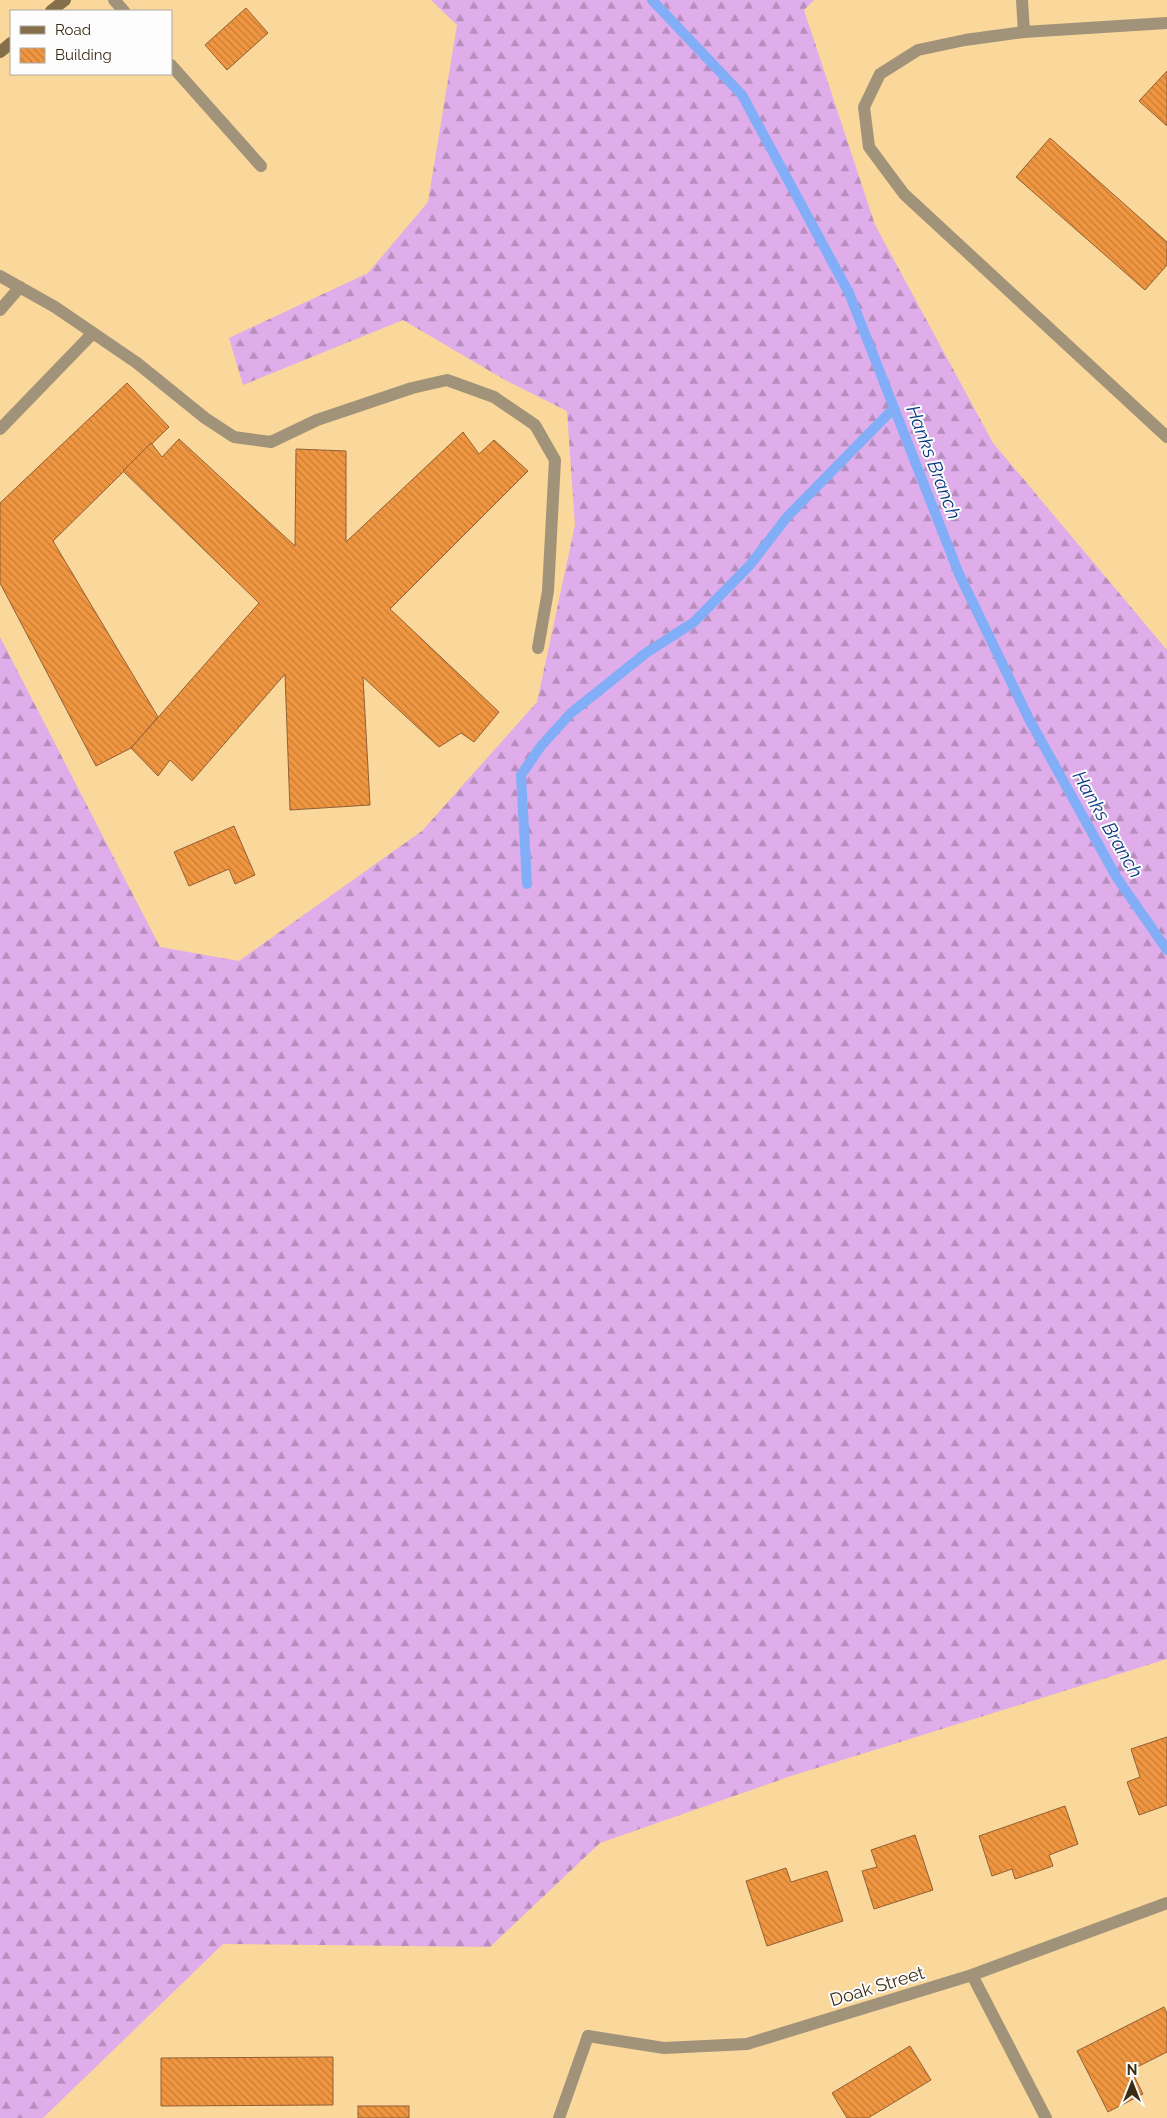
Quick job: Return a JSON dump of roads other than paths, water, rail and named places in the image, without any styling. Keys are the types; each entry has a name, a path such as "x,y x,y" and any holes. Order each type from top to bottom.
{"street":[{"path":"52,10 65,0"},
{"path":"114,0 123,10"},
{"path":"1022,0 1024,32"},
{"path":"1167,24 1024,32 918,50 880,74 864,107 869,147 904,194 1167,437"},
{"path":"0,52 10,44"},
{"path":"172,66 261,166"},
{"path":"0,276 93,333 137,363 205,418 234,437 272,442 317,420 412,388 447,380 494,397 535,425 555,460 548,591 538,648"},
{"path":"0,310 20,287"},
{"path":"0,429 93,333"},
{"name":"Doak Street","path":"559,2118 588,2036 664,2048 747,2044 972,1975 1167,1903"},
{"path":"972,1975 1046,2118"}],"waterway":[{"name":"Hanks Branch","path":"652,0 742,95 849,293 959,574 1029,719 1117,878 1167,950"},
{"path":"527,884 521,775 541,746 571,713 646,653 694,622 750,565 787,517 894,408"}]}
